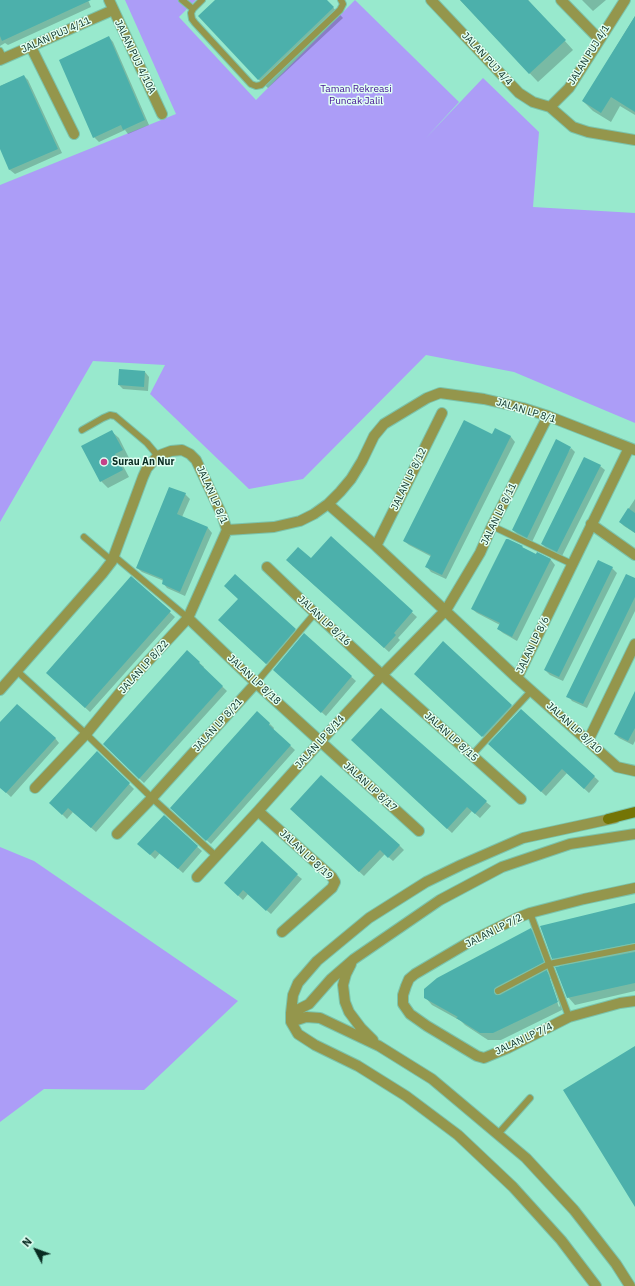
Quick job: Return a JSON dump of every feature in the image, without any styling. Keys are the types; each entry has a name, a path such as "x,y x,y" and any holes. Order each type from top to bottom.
{"main road":[{"path":"608,819 635,812"}],"street":[{"name":"JALAN PUJ 4/10A","path":"109,0 162,114"},
{"name":"JALAN PUJ 4/4","path":"431,0 519,93 533,102 550,107"},
{"path":"561,0 599,39"},
{"name":"JALAN PUJ 4/1","path":"550,107 569,88 625,0"},
{"name":"JALAN PUJ 4/11","path":"1,56 31,46 113,10"},
{"path":"31,46 74,134"},
{"path":"550,107 573,127 588,132 635,140"},
{"name":"JALAN LP 8/1","path":"158,456 171,451 182,450 190,454 196,460 222,515 227,530 274,528 300,521 314,514 328,504 352,479 374,436 384,424 427,398 440,393 502,402 548,416 632,449"},
{"name":"JALAN LP 8/12","path":"376,546 442,413"},
{"name":"JALAN LP 8/11","path":"446,610 480,553 492,526 548,416"},
{"name":"JALAN LP 8/6","path":"328,504 446,610 518,678 591,524 632,449"},
{"path":"0,690 102,574 113,559 143,477 147,468 158,456"},
{"path":"591,524 635,555"},
{"name":"JALAN LP 8/22","path":"35,788 86,734 127,684 188,618 227,530"},
{"name":"JALAN LP 8/16","path":"267,567 382,675"},
{"name":"JALAN LP 8/14","path":"197,877 382,675 446,610"},
{"name":"JALAN LP 8/18","path":"188,618 320,742"},
{"path":"588,741 635,644"},
{"name":"JALAN LP 8/15","path":"382,675 521,799"},
{"name":"JALAN LP 8//10","path":"518,678 617,767 635,771"},
{"name":"JALAN LP 8/21","path":"117,834 152,798 256,683"},
{"name":"JALAN LP 8/17","path":"320,742 419,832"},
{"name":"JALAN LP 8/19","path":"258,811 332,876 335,882 332,888 282,932"},
{"path":"596,1286 561,1240 513,1187 458,1136 406,1096 358,1066 298,1034 291,1017 293,995 298,983 316,961 369,918 426,882 523,838 608,819 635,816"},
{"path":"291,1017 309,1004 331,979 354,959 440,900 502,867 570,844 635,834"},
{"name":"JALAN LP 7/2","path":"403,1004 403,995 406,986 415,974 472,941 516,918 584,899 635,888"},
{"path":"354,959 346,974 343,985 346,1002 349,1012 379,1046"},
{"name":"JALAN LP 7/4","path":"403,1004 410,1014 427,1026 477,1056 484,1058 508,1048 569,1017 620,1003 635,1001"},
{"path":"291,1017 320,1018 379,1046 432,1079 526,1158 574,1210 616,1264 630,1286"}],"lane":[{"path":"182,0 193,9"},
{"path":"202,0 191,13 195,23 252,84 256,86 260,85 340,10 343,4 341,0"},
{"path":"82,430 110,415 115,416 147,444 158,456"},
{"path":"492,526 572,564"},
{"path":"84,537 188,618"},
{"name":"JALAN LP 8/21","path":"256,683 315,613"},
{"path":"17,671 216,856"},
{"path":"472,755 532,690"},
{"path":"530,913 569,1017"},
{"path":"498,990 549,964 635,947"},
{"path":"498,1134 530,1098"}],"green space":[{"name":"Taman Rekreasi Puncak Jalil","path":"125,0 196,0 179,17 256,100 355,0 459,102 425,139 483,78 539,132 533,207 635,213 635,423 514,372 426,355 303,479 249,489 150,394 165,365 93,361 0,522 0,185 176,114"},
{"path":"0,847 34,861 238,1001 144,1090 44,1089 0,1122"}],"building":[{"path":"0,0 91,0 2,41 0,36"},
{"path":"215,0 327,0 334,7 258,80 198,16"},
{"path":"460,0 528,0 566,40 529,74"},
{"path":"635,16 635,112 611,97 601,113 582,101"},
{"path":"109,36 145,120 123,130 121,125 93,138 59,60"},
{"path":"24,75 58,149 9,170 0,149 0,86"},
{"path":"119,369 145,371 144,387 118,385"},
{"path":"464,420 492,434 495,428 511,436 442,575 425,567 431,555 403,541"},
{"name":"Surau An Nur","path":"112,430 123,450 115,454 123,470 100,482 81,446"},
{"path":"556,439 571,447 527,538 512,530"},
{"path":"584,457 601,465 557,552 541,544"},
{"path":"169,487 186,493 177,514 208,527 180,592 162,584 163,579 136,568"},
{"path":"628,508 635,513 635,533 619,522"},
{"path":"331,536 413,611 394,633 396,635 384,648 286,560 298,547 311,558"},
{"path":"506,539 523,546 522,547 536,554 537,552 551,559 512,637 497,629 500,623 471,609"},
{"path":"598,560 613,567 559,677 544,670"},
{"path":"235,574 296,629 266,664 218,620 238,599 224,586"},
{"path":"626,574 635,578 635,597 583,704 566,697"},
{"path":"131,576 171,611 85,708 46,673"},
{"path":"304,633 352,676 321,713 273,670"},
{"path":"443,641 512,705 482,737 414,674"},
{"path":"187,650 223,686 139,779 103,744"},
{"path":"635,691 635,728 628,741 614,734"},
{"path":"17,704 56,738 6,793 0,788 0,722"},
{"path":"381,708 487,801 475,814 467,807 447,829 351,740"},
{"path":"521,709 595,776 584,789 562,769 541,792 488,744"},
{"path":"257,711 270,723 269,725 291,745 206,841 170,808"},
{"path":"97,751 130,783 91,828 68,808 62,815 49,803"},
{"path":"321,775 400,845 388,858 380,850 359,872 290,809"},
{"path":"164,815 198,846 178,869 155,850 150,855 137,844"},
{"path":"262,841 298,874 266,911 243,890 238,896 224,883"},
{"path":"635,903 635,943 552,959 540,926"},
{"path":"531,928 544,962 496,987 494,989 494,993 496,995 500,995 547,970 558,1002 493,1033 480,1033 456,1018 458,1017 424,998 424,989 437,978"},
{"path":"635,952 635,983 567,998 555,967"},
{"path":"635,1046 635,1207 563,1090"}],"place":[{"name":"Surau An Nur","path":"104,462"}]}
